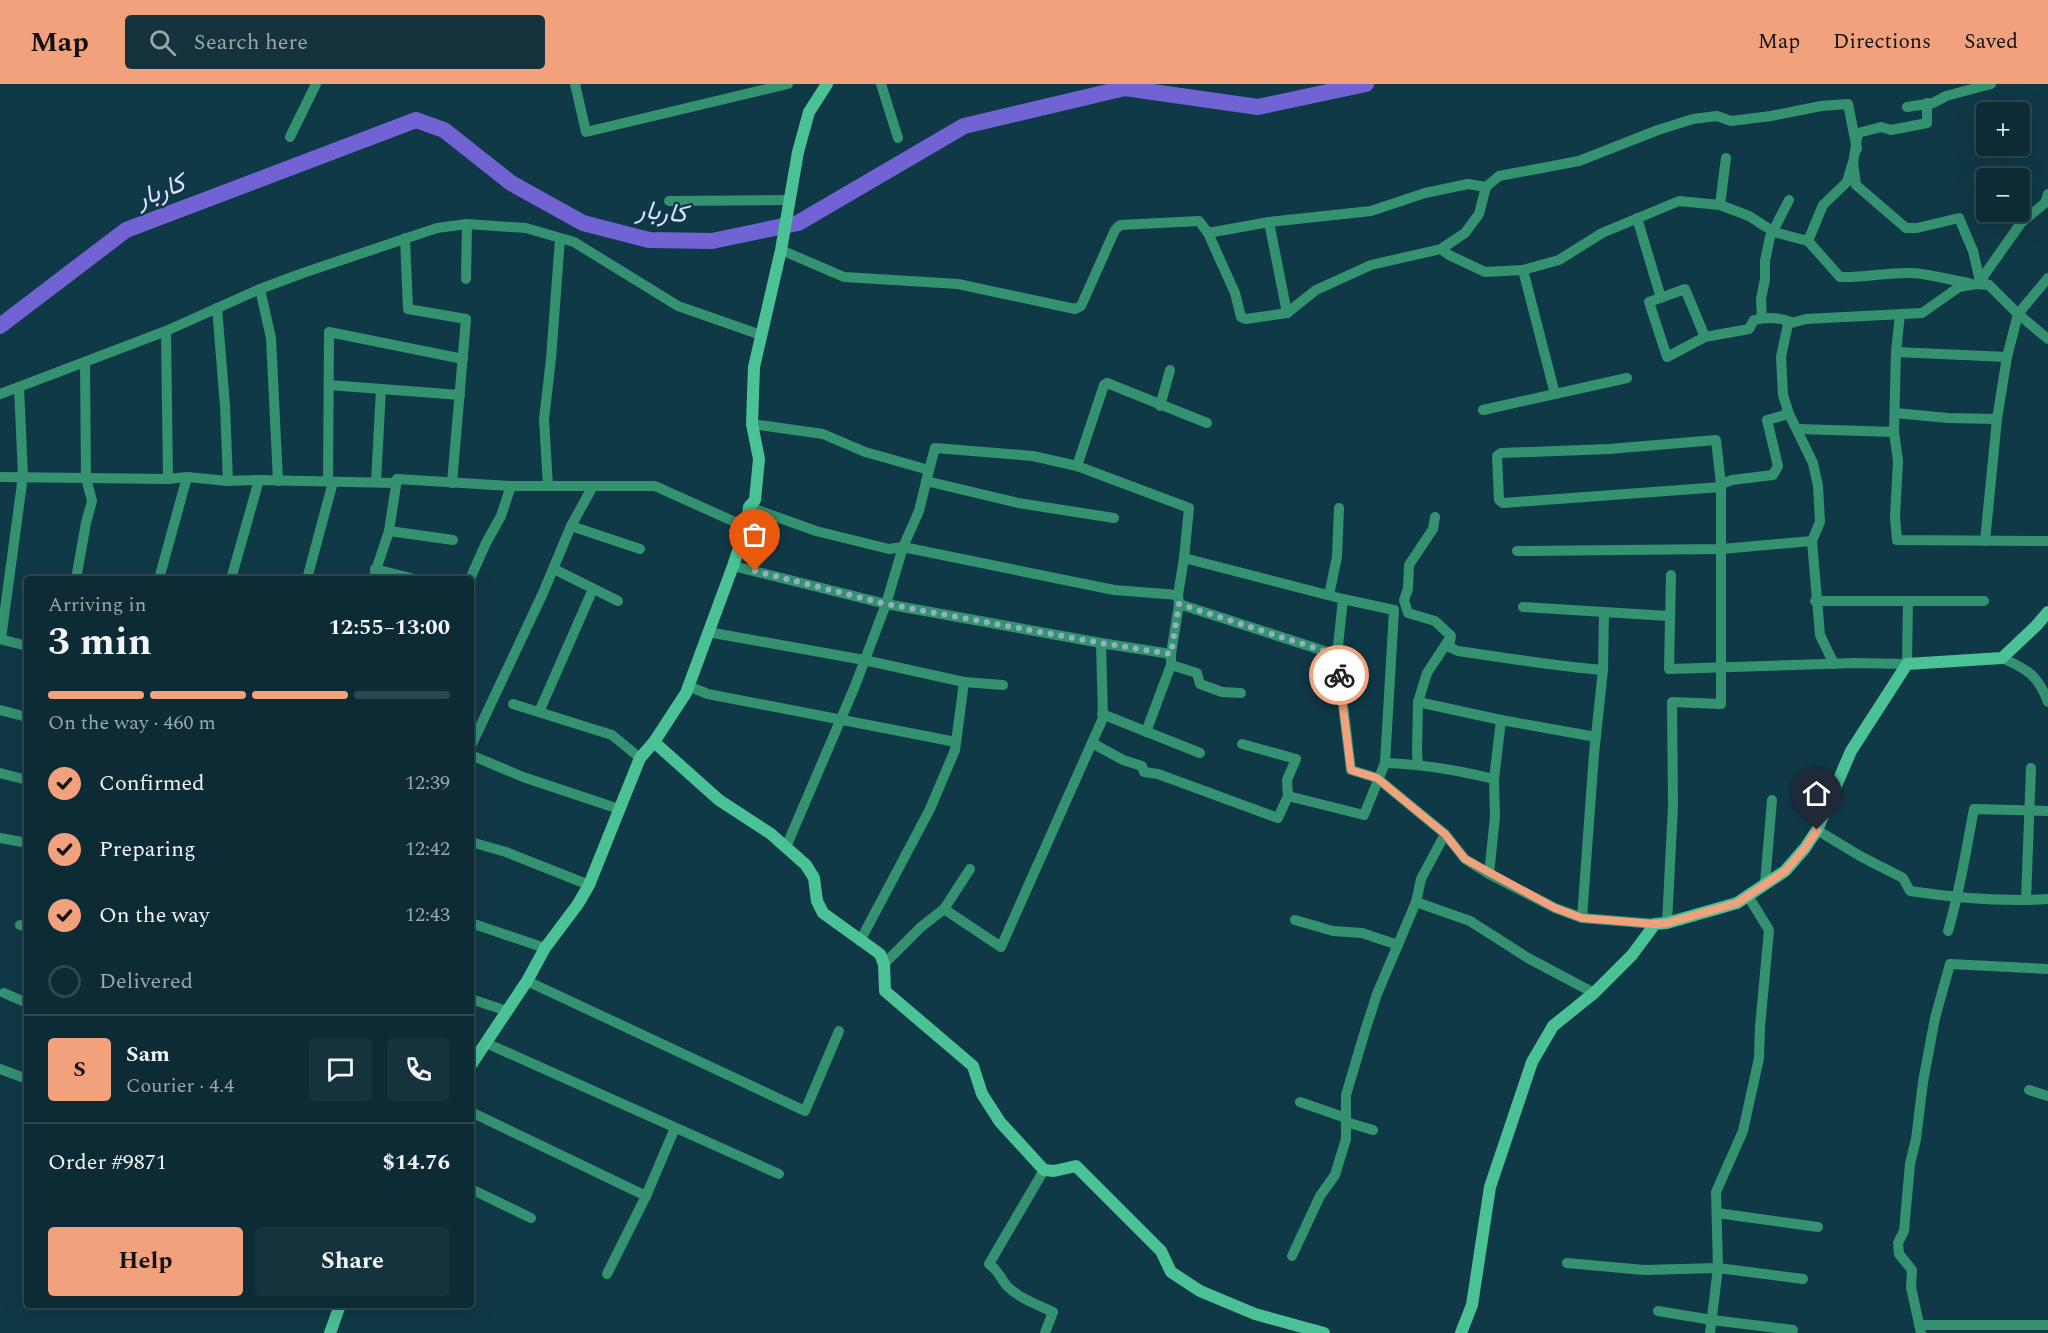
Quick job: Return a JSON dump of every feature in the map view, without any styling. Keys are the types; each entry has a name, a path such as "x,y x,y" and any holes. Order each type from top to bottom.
{"street":[{"path":"290,137 316,84"},
{"path":"575,84 586,132 788,84"},
{"path":"474,1061 527,981 545,948 578,904 589,885 640,758 674,713 688,686 733,566 746,526 749,507 755,500 759,459 752,424 754,367 781,248 788,200 809,112 827,84"},
{"path":"881,84 898,138"},
{"path":"1907,107 1932,103 1946,96 1991,84"},
{"path":"1808,241 1823,205 1846,182 1857,149 1858,133 1881,127 1892,130 1927,123 1927,103"},
{"path":"781,248 844,277 860,280 958,284 1075,309 1081,306 1115,230 1120,225 1199,221 1208,233 1236,293 1243,319 1287,313 1316,290 1371,265 1441,249 1465,233 1479,214 1486,187 1499,176 1579,161 1693,119 1717,116 1731,121 1821,106 1848,104 1857,149"},
{"path":"1719,205 1726,158"},
{"path":"1853,163 1856,185 1906,228 1917,228 1959,218 1973,251 1981,283"},
{"path":"1208,233 1269,222 1371,211 1425,193 1468,184 1486,187"},
{"path":"1981,283 2003,246 2021,223 2044,203 2048,194"},
{"path":"669,201 788,200"},
{"path":"1762,318 1761,299 1770,237 1789,200"},
{"path":"1441,249 1458,260 1485,272 1523,270 1559,260 1588,240 1679,201 1719,205 1749,216 1774,232 1808,241 1840,277 1858,278 1880,274 1913,273 1981,283 2048,339"},
{"path":"1637,218 1661,298"},
{"path":"1269,222 1287,313"},
{"path":"0,394 166,331 260,289 405,238 437,228 467,224 526,228 574,242 678,306 761,335"},
{"path":"466,279 467,224"},
{"path":"405,238 408,309 466,319 452,483"},
{"path":"548,486 544,419 560,239"},
{"path":"1523,270 1555,394"},
{"path":"1985,541 1997,419 2007,357 2018,314 2048,278"},
{"path":"1705,337 1685,289 1649,302 1667,357 1705,337 1749,329 1754,320 1762,318 1782,318 1791,322 1806,319 1922,313 1959,286 1981,283"},
{"path":"260,289 271,338 278,481"},
{"path":"217,308 228,481"},
{"path":"1900,314 1896,352 1894,432 1898,461 1895,517 1897,540 2048,541"},
{"path":"1791,322 1788,324 1781,357 1783,395 1789,414 1813,463 1818,486 1820,522 1812,542 1815,601 1820,635 1834,664"},
{"path":"166,331 168,479"},
{"path":"309,576 330,482 328,332 463,359"},
{"path":"1896,352 2007,357"},
{"path":"77,576 92,501 86,478 85,362"},
{"path":"1160,406 1170,370"},
{"path":"1483,410 1627,378"},
{"path":"1077,466 1104,385 1111,384 1160,406 1208,423"},
{"path":"329,385 460,395"},
{"path":"19,387 23,476 1,639 24,645"},
{"path":"376,482 381,389"},
{"path":"1895,413 1948,418 1997,419"},
{"path":"1461,1333 1472,1305 1490,1187 1532,1062 1553,1026 1594,993 1661,924 1673,806 1672,702 1721,704 1721,486 1716,440 1609,449 1501,453 1497,456 1499,500 1503,503 1721,486 1732,480 1773,475 1778,466 1767,420 1789,414"},
{"path":"752,424 824,434 866,452 928,470"},
{"path":"1798,429 1894,432"},
{"path":"786,847 886,604 903,547 919,511 935,448 1033,456 1077,466 1189,508 1171,659 1146,732"},
{"path":"0,477 168,479 187,477 228,481 395,483 397,479"},
{"path":"160,576 187,477"},
{"path":"397,479 511,486 655,486 746,526"},
{"path":"390,576 374,574 389,531 397,479"},
{"path":"232,576 259,480"},
{"path":"926,481 1018,503 1114,518"},
{"path":"471,576 501,516 511,486"},
{"path":"474,740 554,569 571,526 593,486"},
{"path":"749,507 827,533 890,549 903,547 1114,590 1179,600 1337,655"},
{"path":"1329,595 1337,557 1339,508"},
{"path":"1435,517 1433,529 1409,565 1408,589 1404,600 1408,613 1436,621 1451,636"},
{"path":"571,526 640,549"},
{"path":"389,531 453,540"},
{"path":"1517,551 1722,549 1812,542"},
{"path":"1184,558 1394,610 1384,763 1364,815 1288,796"},
{"path":"733,566 886,604 1101,643 1171,659 1197,673 1200,684 1222,692 1241,693"},
{"path":"554,569 618,601"},
{"path":"1671,575 1668,616 1669,669 1907,664 2002,658 2028,670 2044,691 2048,702"},
{"path":"539,712 593,589"},
{"path":"1343,599 1337,655 1351,770 1377,778 1445,834 1465,859 1555,908 1582,918 1661,924 1737,903 1785,871 1805,848 1817,830 1851,751 1907,664 1908,601"},
{"path":"1815,601 1984,601"},
{"path":"1523,607 1668,616"},
{"path":"2002,658 2048,612"},
{"path":"1582,918 1603,670 1604,613"},
{"path":"708,632 864,660 964,682 1002,685"},
{"path":"1451,636 1449,647 1458,651 1540,664 1603,670"},
{"path":"1418,764 1418,702 1427,673 1451,636"},
{"path":"944,909 1001,947 1103,718 1101,643"},
{"path":"860,941 930,809 955,750 964,682"},
{"path":"688,686 708,694 956,742"},
{"path":"1418,702 1596,737"},
{"path":"513,704 612,735 640,758"},
{"path":"0,710 24,716"},
{"path":"1102,714 1200,753"},
{"path":"1489,874 1495,817 1494,779 1501,720"},
{"path":"654,742 719,800 771,834 806,865 814,878 817,901 823,913 880,954 884,964 885,991 973,1066 982,1094 1000,1122 1044,1170 1054,1171 1076,1166 1144,1232 1161,1251 1171,1272 1200,1291 1255,1314 1324,1333"},
{"path":"1092,743 1123,760 1142,766 1144,772 1158,774 1278,818 1288,796 1287,780 1296,759 1242,744"},
{"path":"474,756 523,777 619,809"},
{"path":"1384,763 1418,764 1494,779"},
{"path":"2026,900 2031,768"},
{"path":"0,773 24,779"},
{"path":"1765,883 1772,801"},
{"path":"1948,931 1958,898 1974,809 2048,811"},
{"path":"1817,830 1903,878 1910,891 1958,898 2048,899"},
{"path":"1292,1256 1320,1196 1335,1175 1346,1139 1346,1095 1365,1031 1377,994 1416,902 1421,879 1445,834"},
{"path":"0,838 24,842"},
{"path":"474,843 506,852 589,885"},
{"path":"884,964 921,927 944,909 970,869"},
{"path":"1710,1333 1718,1268 1716,1192 1743,1131 1759,1058 1769,930 1748,896"},
{"path":"1416,902 1470,921 1528,958 1594,993"},
{"path":"1295,920 1333,931 1362,933 1398,945"},
{"path":"474,924 545,948"},
{"path":"2048,969 1950,964 1935,1018 1923,1082 1916,1140 1910,1164 1904,1231 1898,1243 1899,1254 1912,1270 1911,1287 1920,1329 2048,1325"},
{"path":"527,981 805,1111 839,1031"},
{"path":"4,993 24,1002"},
{"path":"474,1000 507,1011"},
{"path":"486,1043 779,1174"},
{"path":"0,1069 24,1078"},
{"path":"2029,1090 2048,1096"},
{"path":"1300,1102 1373,1130"},
{"path":"474,1113 646,1196"},
{"path":"607,1274 646,1196 675,1128"},
{"path":"1044,1170 989,1264 997,1270 1007,1285 1022,1297 1053,1312 1045,1333"},
{"path":"474,1190 531,1218"},
{"path":"1717,1213 1818,1227"},
{"path":"1567,1263 1644,1270 1718,1268 1803,1278"},
{"path":"330,1333 339,1308"},
{"path":"1658,1311 1793,1330"}],"waterway":[{"name":"کاربار","path":"0,326 126,230 416,120 444,130 511,183 583,223 649,240 712,241 798,223 964,126 1125,88 1258,107 1366,84"}],"way so far":[{"path":"755,571 886,604 1171,654 1179,604 1337,655 1339,675"}],"route":[{"path":"1339,675 1351,770 1377,778 1445,834 1465,859 1555,908 1582,918 1667,923 1737,903 1785,871 1817,830"}]}
